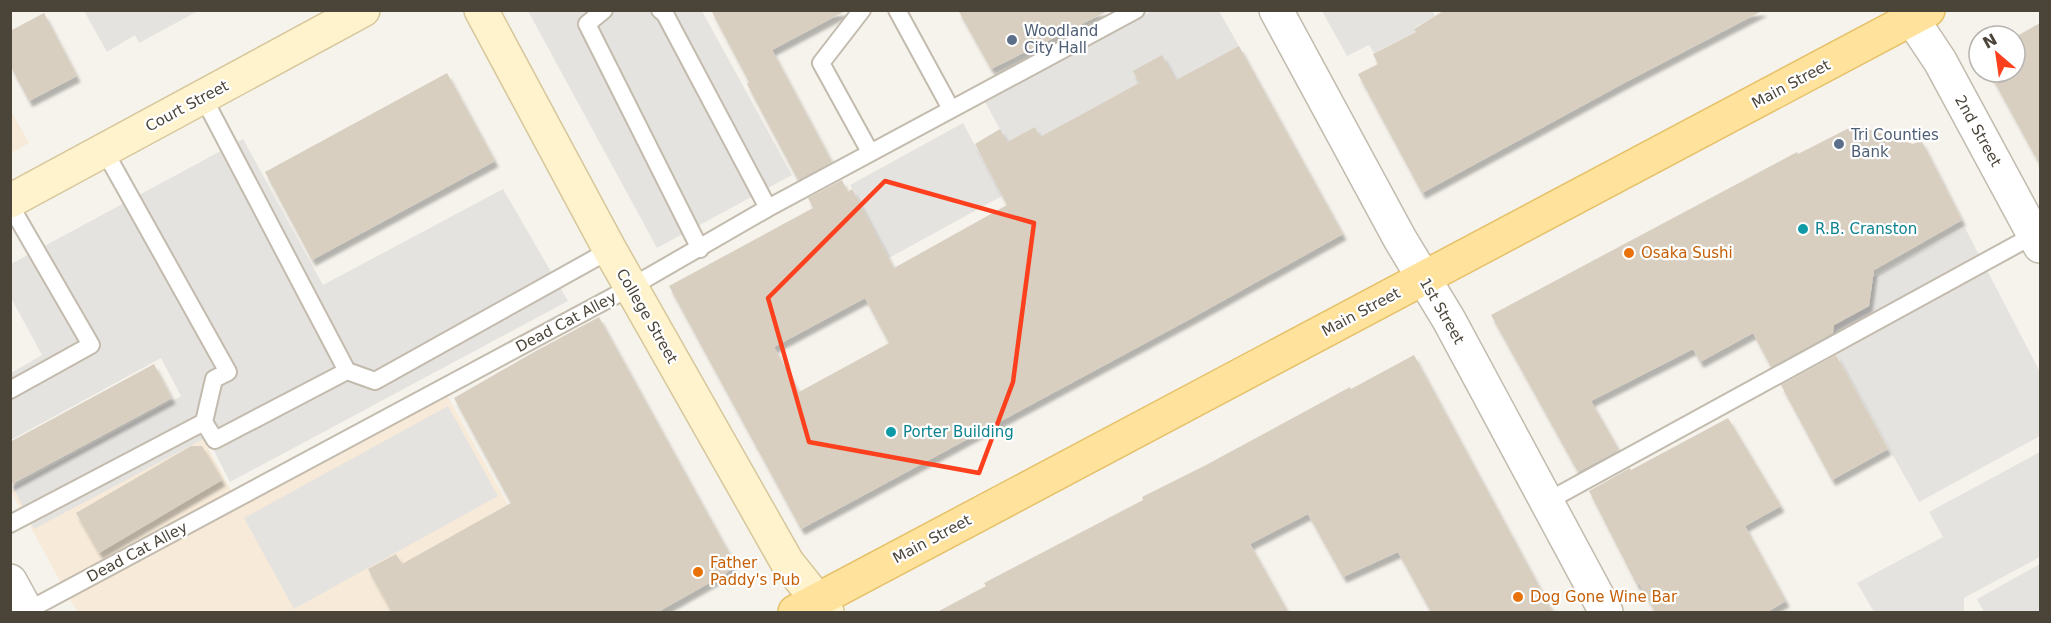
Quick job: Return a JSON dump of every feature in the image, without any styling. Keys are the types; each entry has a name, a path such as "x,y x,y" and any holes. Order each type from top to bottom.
{"main road":[{"name":"Main Street","path":"813,608 1920,15"}],"street":[{"name":"Court Street","path":"10,203 363,10"},
{"name":"College Street","path":"482,10 610,250 813,608"},
{"name":"1st Street","path":"1276,10 1400,239 1449,320 1606,612"},
{"name":"2nd Street","path":"1920,15 1940,61 2037,241"},
{"path":"10,581 26,612"}],"lane":[{"path":"604,10 587,24 700,249"},
{"path":"660,10 665,14 768,208"},
{"path":"862,10 821,63 870,153"},
{"path":"897,10 951,109"},
{"name":"Dead Cat Alley","path":"26,612 631,287 768,208 1136,10"},
{"path":"203,97 348,370 375,381 610,250"},
{"path":"104,150 228,372 214,379 204,422 215,440 348,370"},
{"path":"10,203 91,345 10,390"},
{"path":"1546,502 2037,241"},
{"path":"10,524 204,422"}],"highlighted area":[{"path":"885,181 1034,223 1013,382 979,473 809,442 768,298"}],"shaded area":[{"path":"84,11 198,11 139,43 135,35 107,52"},
{"path":"528,11 702,11 792,175 657,248"},
{"path":"1152,11 1219,11 1239,46 1176,80 1143,90 1123,92 1071,120 1043,143 1035,128 1007,142 985,102"},
{"path":"1322,11 1432,11 1435,16 1414,28 1416,32 1374,53 1369,45 1347,56"},
{"path":"10,109 29,143 11,153 10,153"},
{"path":"963,123 1002,196 889,258 850,185"},
{"path":"243,139 323,285 503,189 568,301 230,482 207,437 34,529 13,487 181,396 161,358 11,440 11,373 42,355 11,298 11,264"},
{"path":"1965,228 2040,372 2040,436 1919,502 1823,331 1866,281"},
{"path":"445,392 568,612 77,612 11,491 183,401 238,504"},
{"path":"448,406 498,496 294,609 244,518"},
{"path":"2040,452 2040,557 1964,598 1964,612 1874,612 1857,583 1943,537 1929,512"},
{"path":"2040,564 2040,612 1984,612 1977,599"}],"building":[{"path":"711,10 847,10 772,50 832,162 798,180"},
{"name":"Woodland City Hall","path":"958,10 1110,10 991,69"},
{"path":"1445,10 1764,10 1422,193 1358,74 1378,64 1373,54 1416,32 1414,29"},
{"path":"44,13 77,76 29,101 10,65 10,31"},
{"path":"2040,23 2040,165 1996,84 2027,84 2027,30"},
{"path":"1239,46 1343,234 801,529 669,286 813,208 808,198 842,180 848,192 852,189 894,268 1007,205 975,144 1000,129 1007,142 1035,127 1040,137 1139,83 1133,71 1162,55 1176,80","holes":["865,298 889,343 799,392 774,347"]},
{"path":"447,73 495,161 312,260 265,172"},
{"path":"1855,125 1913,144 1921,140 1962,220 1874,270 1869,306 1834,325 1833,333 1771,367 1753,333 1700,362 1693,349 1591,401 1619,450 1578,472 1491,315 1797,152 1798,154"},
{"path":"599,317 732,558 732,568 658,612 392,612 368,569 396,554 402,564 511,503 454,398"},
{"path":"1414,355 1553,612 1431,612 1398,552 1343,577 1308,514 1250,544 1288,612 937,612 986,586 984,583 1143,500 1142,497"},
{"path":"1836,355 1888,449 1832,480 1781,385"},
{"path":"154,364 172,398 10,485 10,442"},
{"path":"1728,418 1781,506 1745,526 1786,601 1767,612 1655,612 1639,583 1637,585 1589,491"},
{"path":"191,446 202,446 222,480 99,553 76,513"}],"place":[{"name":"Woodland City Hall","path":"1012,40"},
{"name":"Tri Counties Bank","path":"1839,144"},
{"name":"R.B. Cranston","path":"1803,229"},
{"name":"Osaka Sushi","path":"1629,253"},
{"name":"Porter Building","path":"891,432"},
{"name":"Father Paddy's Pub","path":"698,572"},
{"name":"Dog Gone Wine Bar","path":"1518,597"}]}
